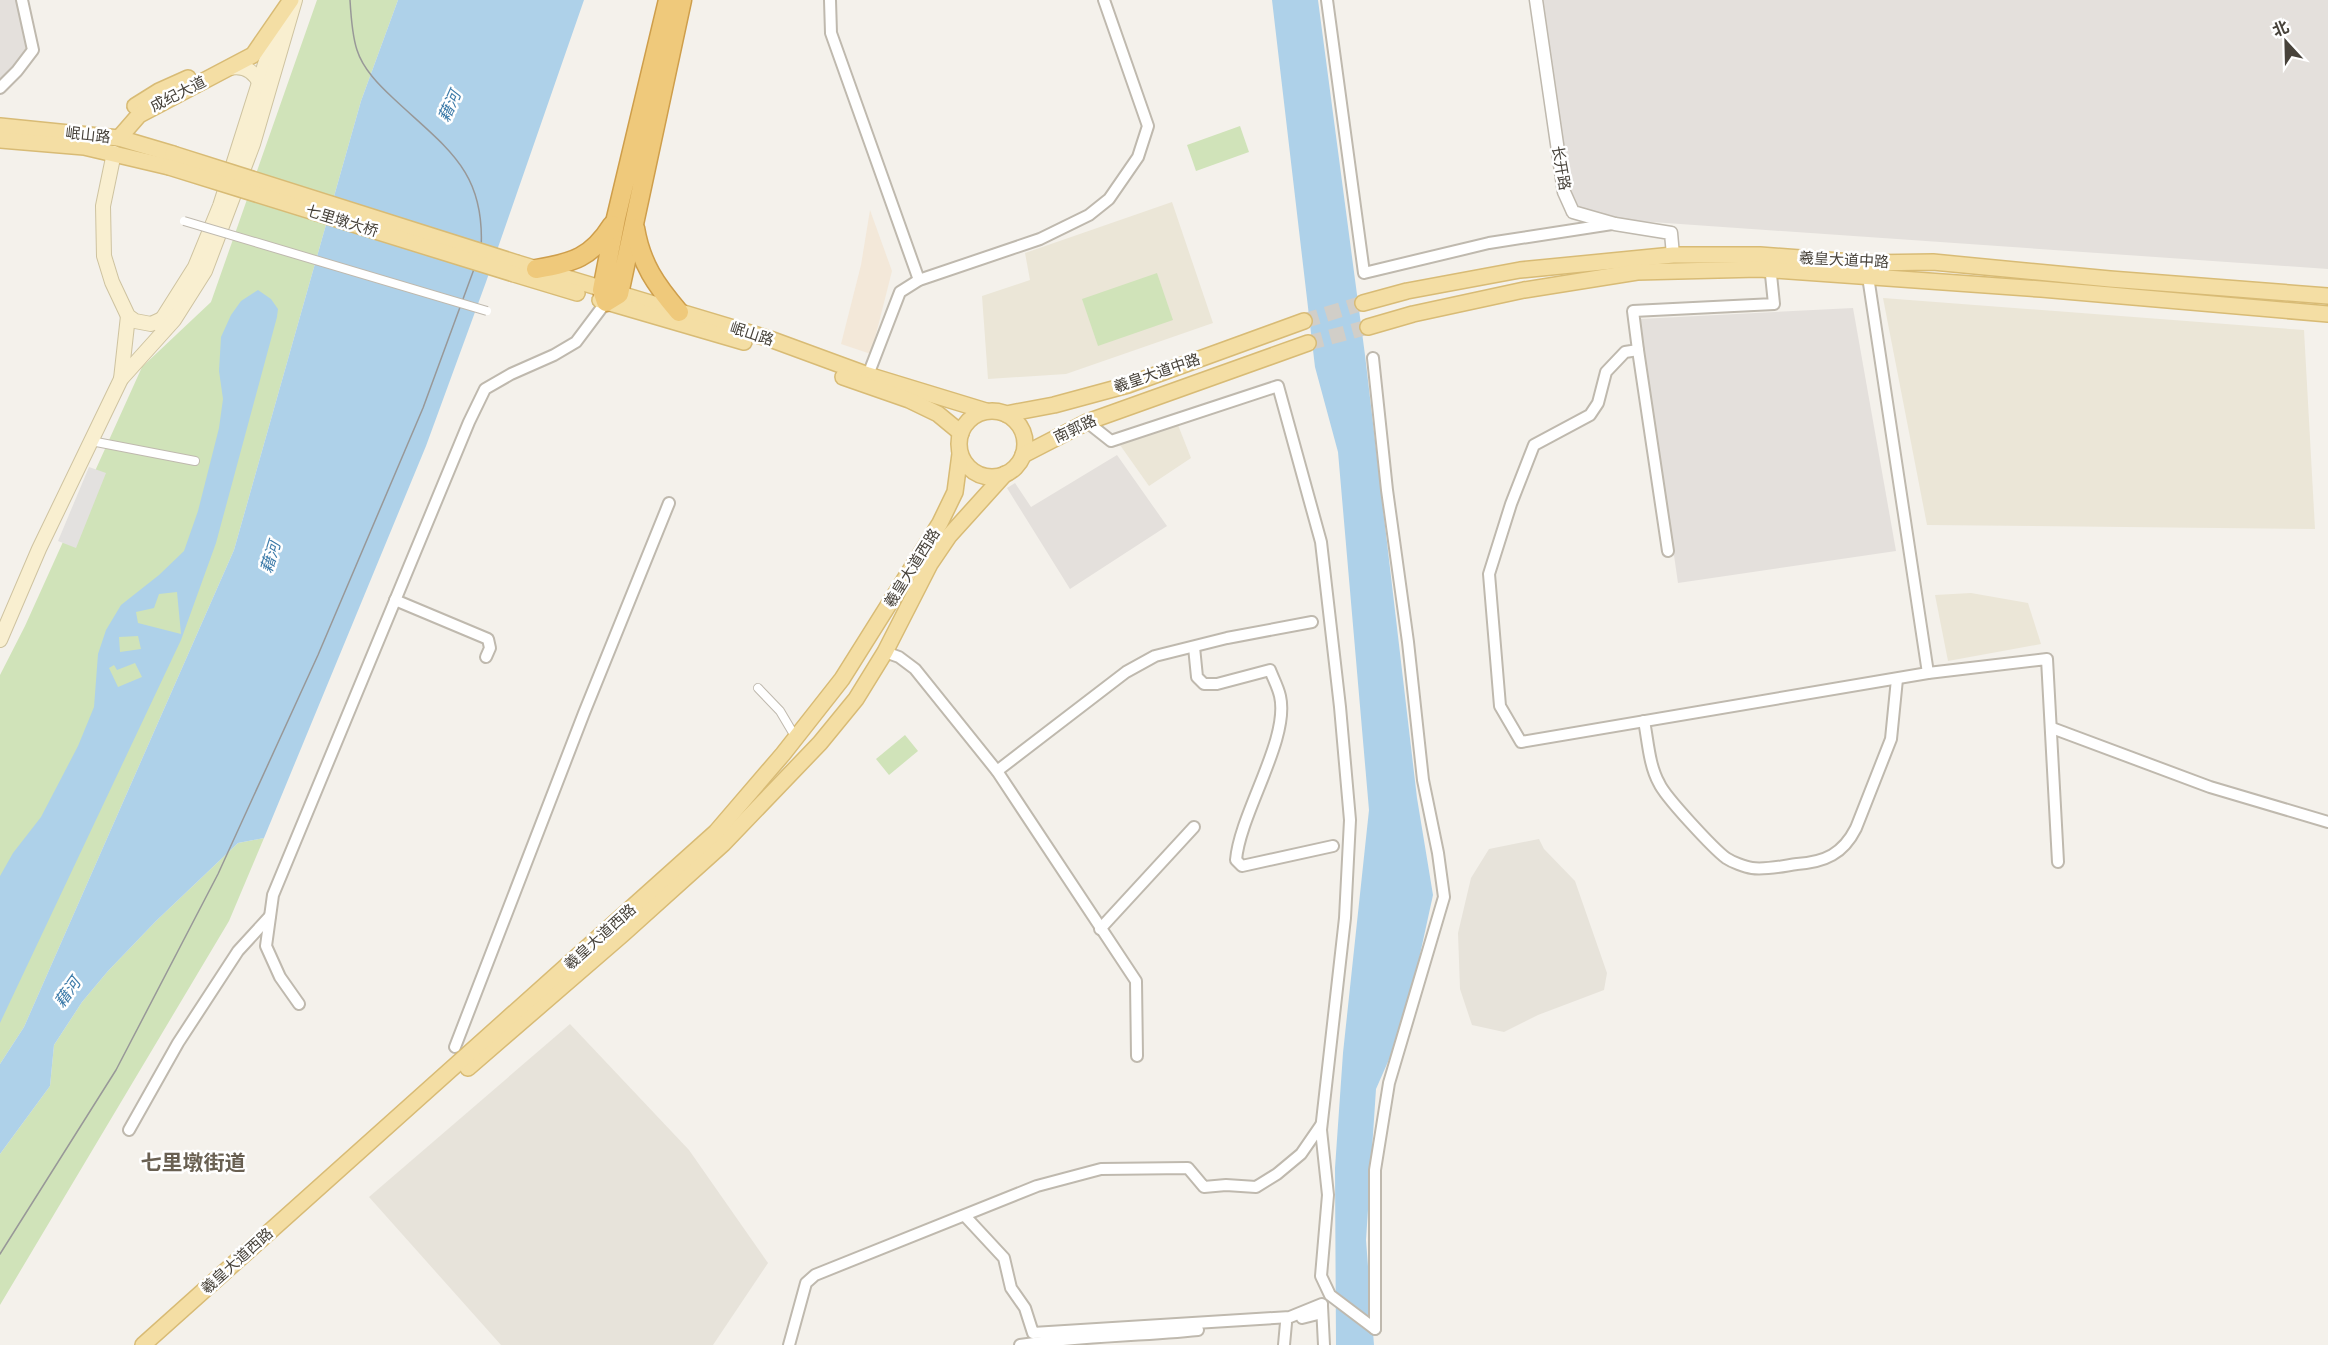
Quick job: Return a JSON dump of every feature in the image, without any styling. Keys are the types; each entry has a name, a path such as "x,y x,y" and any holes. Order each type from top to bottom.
{"highway":[{"path":"609,295 668,0"},
{"path":"536,269 562,265 584,256 625,220 682,0"},
{"path":"625,220 655,283 679,312"}],"main road":[{"path":"0,640 39,549 122,373 166,316 195,267 216,216 260,84 283,0"},
{"name":"成纪大道","path":"119,138 132,108 159,91 201,73 244,50 283,0"},
{"path":"122,373 174,320 205,272 253,144 293,0"},
{"name":"成纪大道","path":"119,138 139,115 253,55 293,0"},
{"path":"227,69 240,67 247,69 253,72 260,84"},
{"name":"岷山路","path":"0,126 119,138 171,161"},
{"name":"岷山路","path":"0,140 84,147 171,161"},
{"path":"114,153 103,206 104,256 112,282 128,316 135,321 151,324 166,316"},
{"name":"七里墩大桥","path":"171,161 515,268"},
{"name":"羲皇大道中路","path":"1363,303 1407,291 1520,270 1673,255 1867,270 2041,289 2328,314"},
{"name":"羲皇大道中路","path":"1867,270 1934,262 2328,296"},
{"name":"羲皇大道中路","path":"1368,327 1413,314 1524,290 1638,272 1769,263"},
{"name":"岷山路","path":"515,268 536,269 909,400 938,414 961,433"},
{"name":"岷山路","path":"515,268 770,339 868,375 986,411"},
{"path":"122,373 128,316"},
{"name":"羲皇大道中路","path":"1006,414 1054,405 1128,385 1304,321"},
{"name":"羲皇大道中路","path":"1128,406 1308,343"},
{"name":"南郭路","path":"1023,455 1087,422 1128,406"},
{"path":"986,411 1006,414 1017,422 1024,434 1023,455 1016,467 1005,474 991,477 978,474 967,466 960,454 961,433 968,421 986,411"},
{"name":"羲皇大道西路","path":"143,1345 716,832 796,738 842,679 940,523 955,492 960,454"},
{"name":"羲皇大道西路","path":"156,1345 319,1197 623,934 723,844 820,743 856,699 885,652 930,564 949,536 1005,474"}],"street":[{"path":"0,88 33,50 22,0"},
{"path":"830,0 831,33 919,280"},
{"path":"868,375 900,292 919,280 1040,238 1089,215 1109,199 1123,181 1138,157 1148,126 1104,0"},
{"path":"1326,0 1364,273 1489,243 1615,224"},
{"name":"长开路","path":"1536,0 1564,192 1573,212 1615,224 1671,233 1673,255"},
{"path":"184,221 488,312"},
{"path":"1668,550 1633,311 1774,304 1769,263"},
{"path":"1867,270 1928,673"},
{"path":"299,1004 280,977 266,946 273,895 469,422 485,389 511,374 554,356 576,342 609,295"},
{"path":"1638,350 1625,352 1606,372 1598,403 1590,415 1534,445 1511,504 1489,574 1500,706 1521,742 1928,673 2047,659 2058,862"},
{"path":"965,1216 1004,1258 1011,1288 1025,1308 1033,1333 1290,1317 1325,1304 1375,1329 1375,1170 1389,1083 1444,897 1423,780 1372,358"},
{"path":"1087,422 1111,441 1278,386 1321,542 1350,820 1345,918 1321,1124 1328,1195 1322,1276 1325,1304 1324,1345"},
{"path":"91,441 195,461"},
{"path":"455,1047 584,712 669,503"},
{"path":"395,600 488,639 490,648 486,657"},
{"path":"997,771 1126,672 1155,656 1311,622"},
{"path":"1194,647 1197,677 1204,684 1217,684 1270,670 1280,698 1279,730 1240,840 1236,860 1242,866 1333,846"},
{"path":"885,652 899,657 915,669 997,771 1136,981 1137,1056"},
{"path":"1644,721 1652,763 1659,784 1708,841 1727,858 1751,868 1814,863 1840,852 1856,828 1891,739 1897,679"},
{"path":"758,688 780,711 796,738"},
{"path":"2052,728 2210,787 2328,822"},
{"path":"1100,929 1194,827"},
{"path":"129,1130 178,1043 238,951 270,916"},
{"path":"789,1345 806,1283 815,1275 1037,1186 1101,1169 1188,1168 1204,1187 1226,1185 1256,1187 1277,1174 1301,1154 1321,1124"},
{"path":"1020,1345 1062,1339 1145,1336 1274,1326 1286,1323 1325,1304"},
{"path":"1284,1345 1286,1323"}],"shaded area":[{"path":"0,0 23,0 35,47 0,84"},
{"path":"1538,0 2328,0 2328,269 1566,216"},
{"path":"1172,202 1213,323 1066,374 988,379 982,296 1030,280 1025,253"},
{"path":"870,210 892,271 871,354 841,344 861,265"},
{"path":"1883,298 2304,330 2315,529 1927,525"},
{"path":"1853,308 1896,551 1678,583 1640,319"},
{"path":"1178,425 1191,458 1149,486 1120,445"},
{"path":"1117,455 1167,526 1070,589 1007,488 1015,483 1031,507"},
{"path":"89,467 106,473 76,548 58,541"},
{"path":"1971,593 2028,603 2041,644 1948,661 1935,595"},
{"path":"1539,839 1544,849 1575,881 1607,973 1604,990 1538,1015 1504,1032 1472,1025 1460,989 1458,933 1471,878 1489,849"},
{"path":"570,1024 689,1150 768,1263 713,1345 501,1345 369,1197"}],"green space":[{"path":"317,0 398,0 361,101 234,550 24,1027 0,1064 0,675 25,626 142,367 211,302"},
{"path":"1240,126 1249,152 1196,171 1187,145"},
{"path":"1157,273 1173,320 1098,346 1082,299"},
{"path":"905,735 918,751 889,775 876,759"},
{"path":"264,838 229,921 0,1305 0,1154 50,1086 54,1045 82,1002 156,921 238,843"}],"water":[{"name":"藉河","path":"398,0 584,0 426,446 264,838 238,843 156,921 82,1002 54,1045 50,1086 0,1154 0,1064 24,1027 234,550 361,101"},
{"path":"1272,0 1318,0 1365,355 1417,798 1433,895 1405,1023 1376,1089 1366,1240 1374,1345 1336,1345 1335,1168 1343,1053 1369,810 1338,452 1315,367"},
{"path":"258,290 271,299 278,309 216,543 181,640 0,1023 0,876 13,853 41,817 78,746 94,707 98,654 106,630 121,605 159,575 184,551 198,511 219,428 223,399 219,371 221,337 231,315 241,301","holes":["177,592 181,634 138,623 136,612 154,608 159,594","138,636 141,649 120,652 119,637","135,663 142,677 118,687 109,668 114,665 117,670"]}],"tunnel":[{"path":"1304,321 1363,303"},
{"path":"1308,343 1368,327"}],"tram line":[{"path":"0,1254 116,1070 218,874 318,655 423,408 481,250 481,223 477,200 469,180 459,163 445,147 367,70 355,44 350,0"}],"district":[{"name":"七里墩街道","path":"193,1163"}]}
